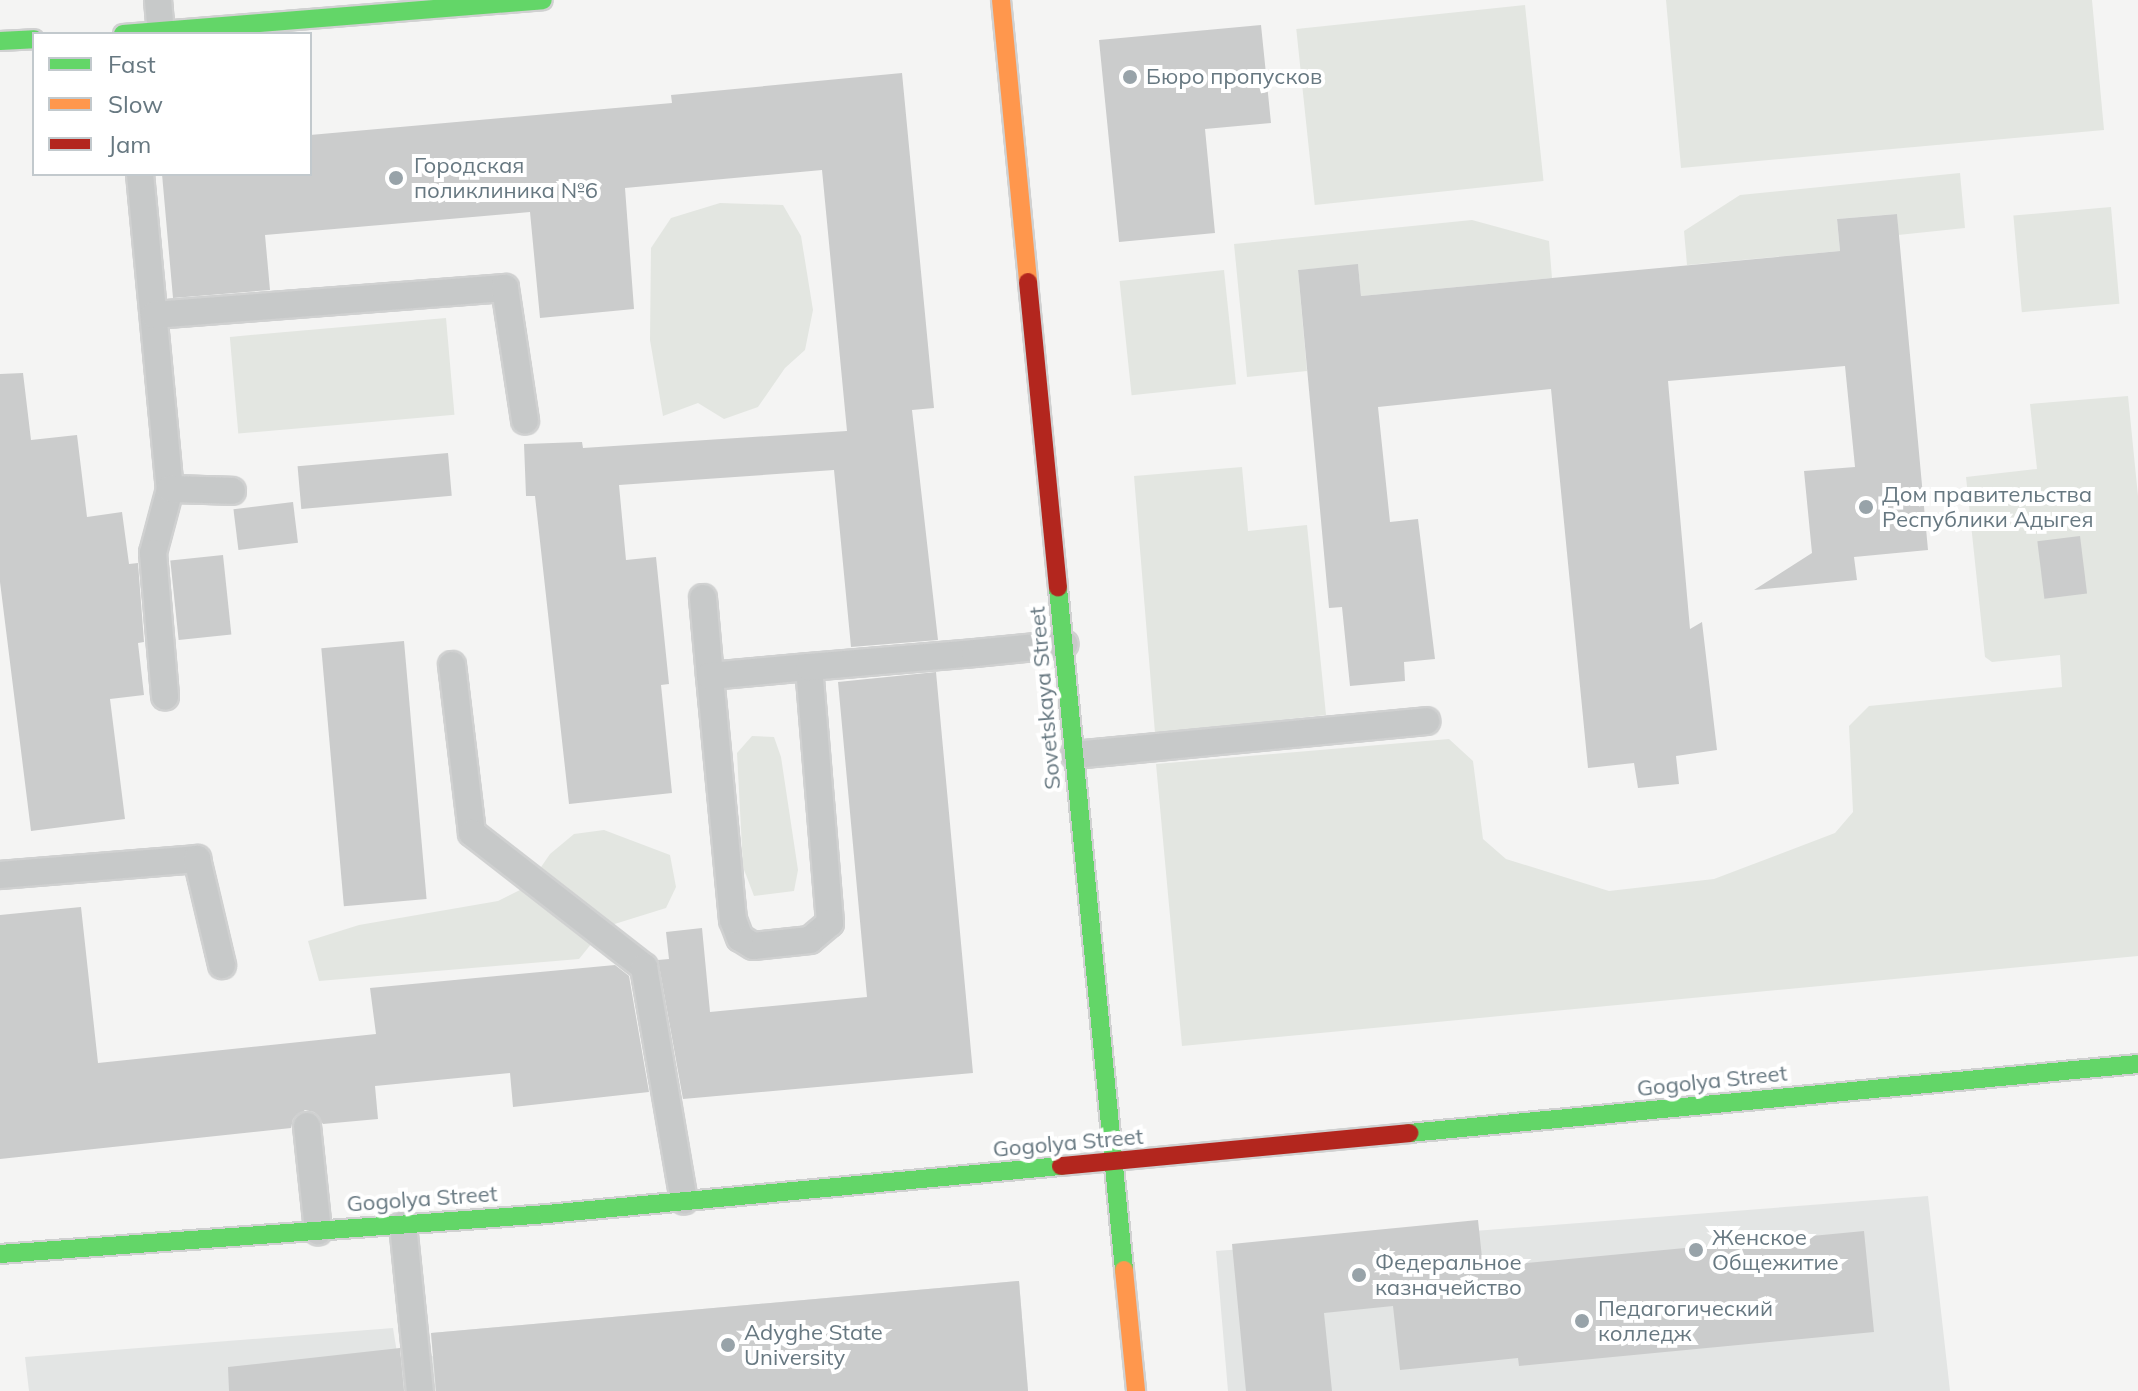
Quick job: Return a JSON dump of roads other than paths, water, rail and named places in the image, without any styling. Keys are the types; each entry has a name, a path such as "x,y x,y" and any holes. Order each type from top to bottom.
{"main road":[{"path":"161,32 291,10 543,0"},
{"name":"Sovetskaya Street","path":"1001,0 1136,1391"},
{"path":"0,41 32,39"},
{"name":"Gogolya Street","path":"0,1254 403,1225 1116,1164 2138,1064"}],"lane":[{"path":"158,0 161,32"},
{"path":"140,176 170,489 153,553 165,697"},
{"path":"154,315 505,288 525,420"},
{"path":"170,489 232,491"},
{"path":"703,598 733,920 740,938 753,946 810,940 830,923 809,667"},
{"path":"710,676 1065,644"},
{"path":"452,665 472,833 644,967 684,1201"},
{"path":"1074,755 1426,721"},
{"path":"0,875 197,859 222,965"},
{"path":"307,1126 318,1231"},
{"path":"403,1225 420,1391"}],"place":[{"name":"Бюро пропусков","path":"1130,77"},
{"name":"Городская поликлиника №6","path":"396,178"},
{"name":"Дом правительства Республики Адыгея","path":"1866,507"},
{"name":"Женское Общежитие","path":"1696,1250"},
{"name":"Федеральное казначейство","path":"1359,1275"},
{"name":"Педагогический колледж","path":"1582,1321"},
{"name":"Adyghe State University","path":"728,1345"}]}
